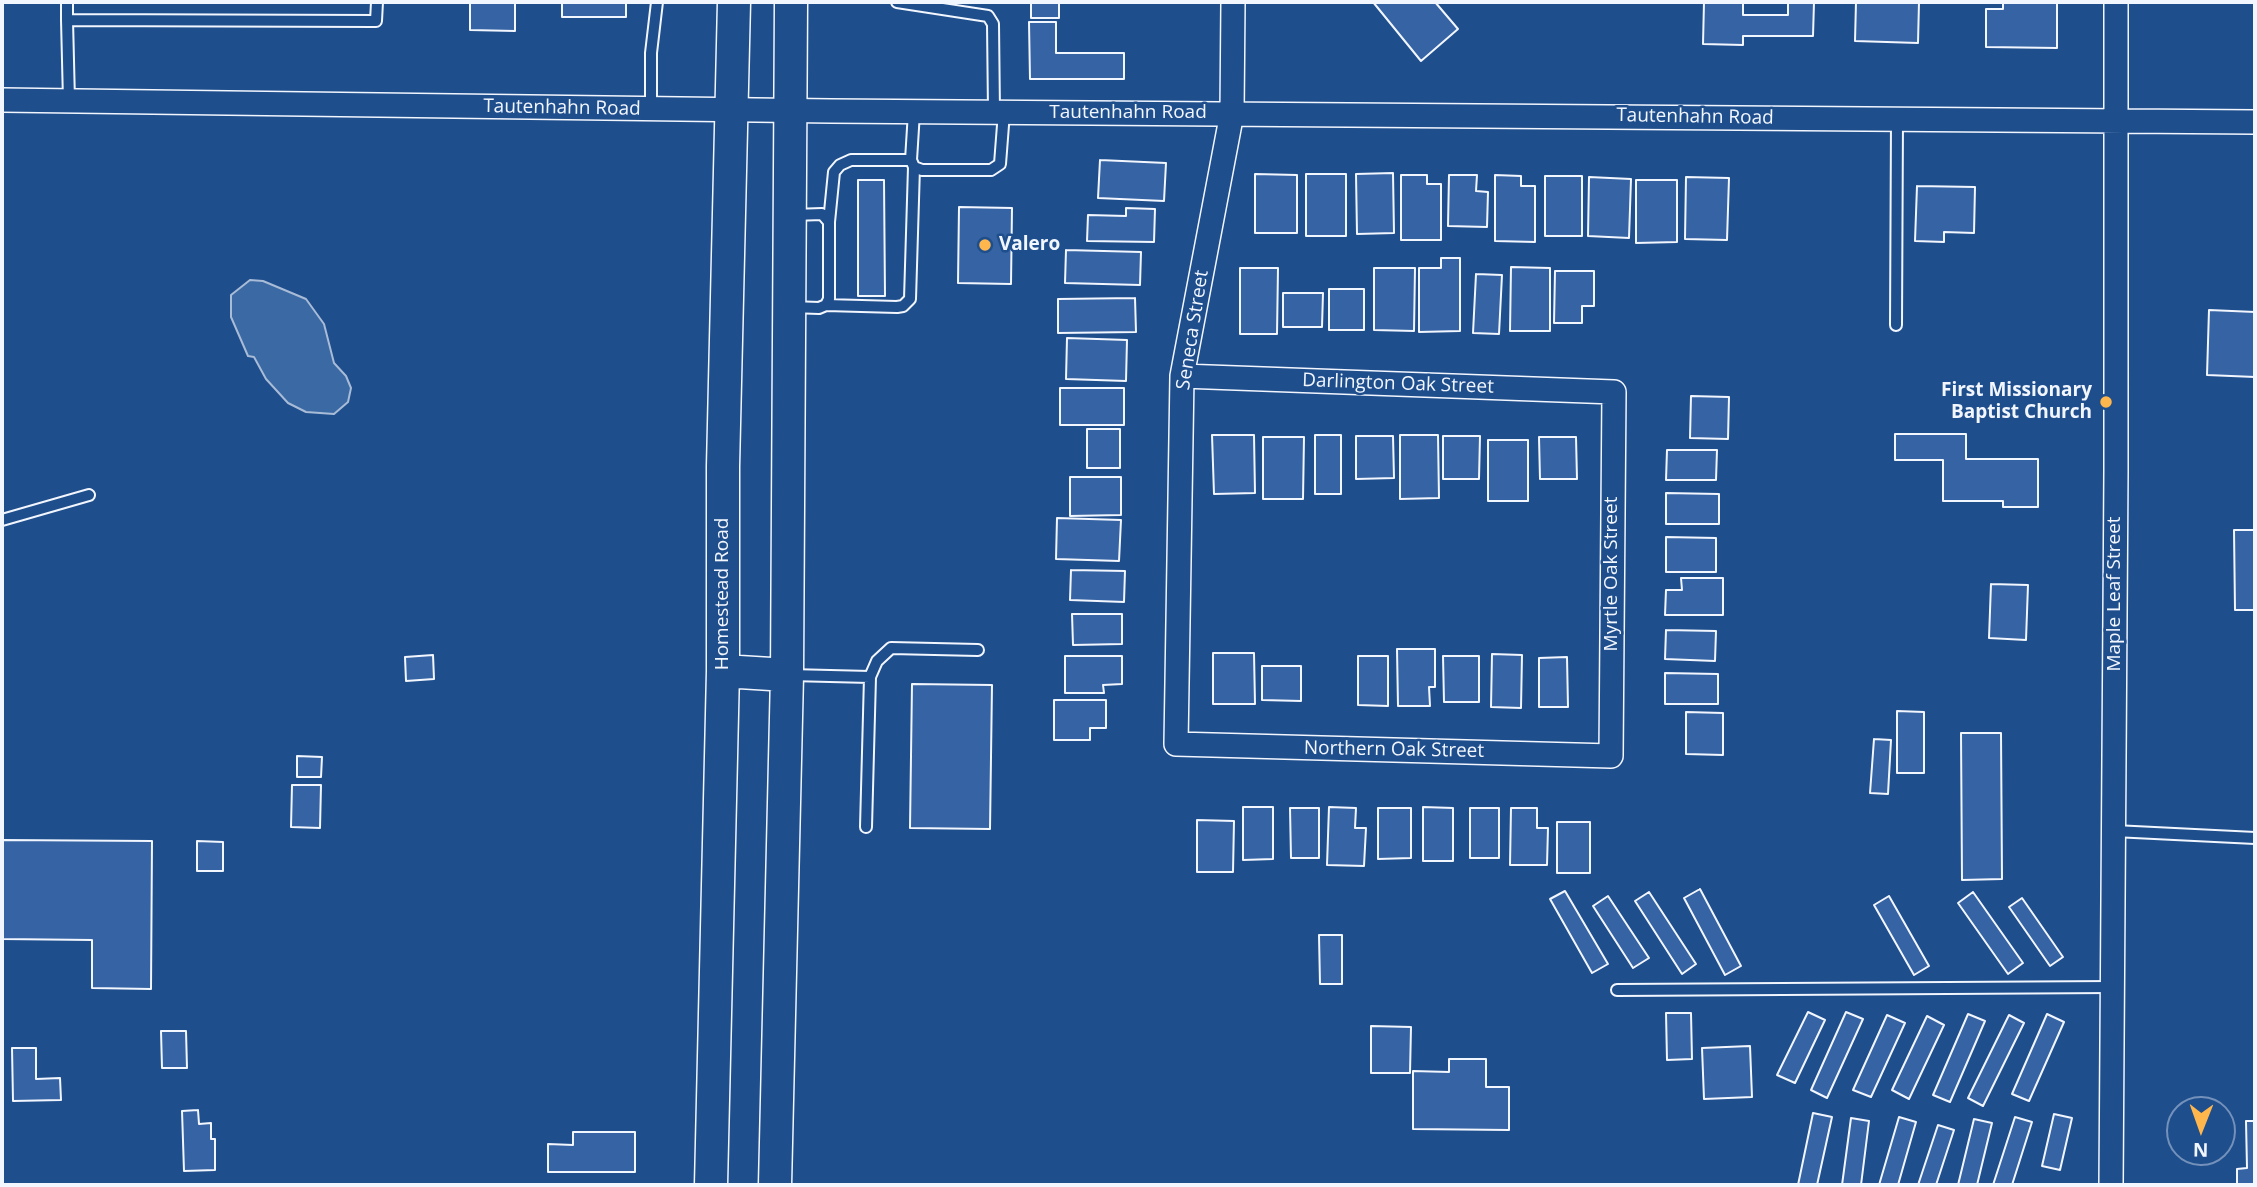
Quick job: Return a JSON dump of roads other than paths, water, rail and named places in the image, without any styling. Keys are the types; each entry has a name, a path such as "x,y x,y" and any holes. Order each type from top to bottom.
{"main road":[{"name":"Homestead Road","path":"711,1185 734,2"},
{"path":"775,1185 787,675 791,2"},
{"path":"723,671 787,675"}],"street":[{"name":"Seneca Street","path":"1176,744 1182,376 1232,113 1233,2"},
{"name":"Maple Leaf Street","path":"2111,1185 2116,2"},
{"name":"Tautenhahn Road","path":"2,100 789,111 2255,122"},
{"name":"Darlington Oak Street","path":"1182,376 1614,391"},
{"name":"Myrtle Oak Street","path":"1611,756 1614,391"},
{"name":"Northern Oak Street","path":"1176,744 1611,756"}],"lane":[{"path":"67,2 69,101"},
{"path":"67,20 376,21 377,2"},
{"path":"651,109 652,53 657,2"},
{"path":"826,305 829,299 829,222 834,172 840,165 851,160 912,164 922,170 991,170 1000,164 1002,158 993,24 988,16 897,2"},
{"path":"789,307 897,307 903,306 910,299 914,112"},
{"path":"1896,325 1897,119"},
{"path":"789,215 822,214 829,222"},
{"path":"2,520 89,495"},
{"path":"866,827 870,677 877,661 891,648 978,650"},
{"path":"787,675 870,677"},
{"path":"2113,831 2255,838"},
{"path":"1618,990 2113,987"}],"water":[{"path":"250,280 263,281 306,299 324,324 334,363 346,376 351,388 348,402 334,414 306,412 288,403 266,379 254,357 248,356 231,317 231,295"}],"place":[{"name":"Valero","path":"985,245"},
{"name":"First Missionary Baptist Church","path":"2106,402"}]}
